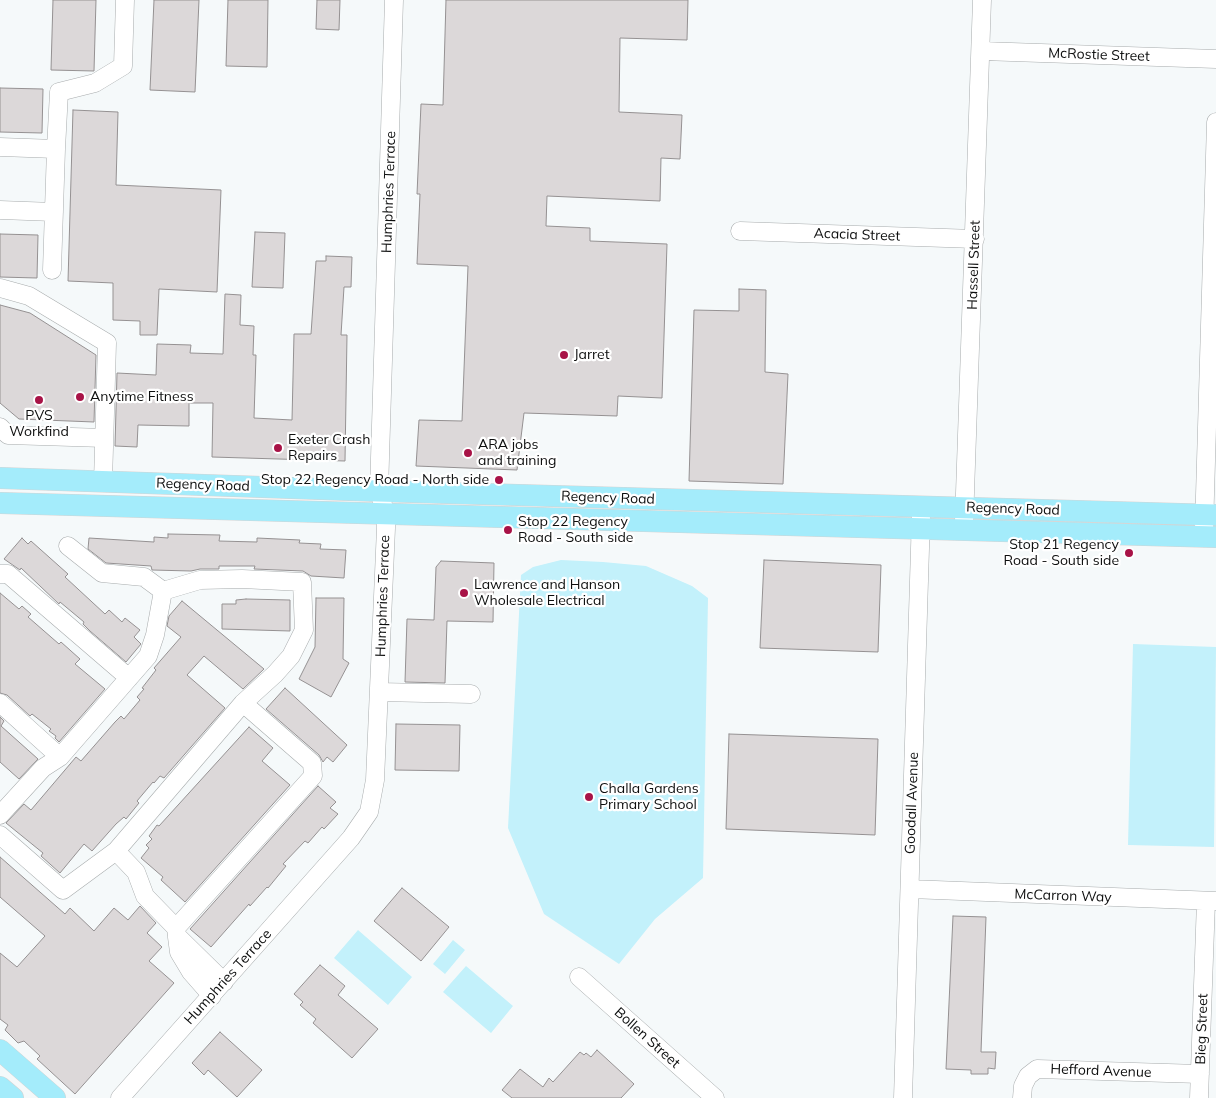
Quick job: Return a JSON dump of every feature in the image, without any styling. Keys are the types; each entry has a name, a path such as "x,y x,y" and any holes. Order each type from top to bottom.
{"main road":[{"name":"Regency Road","path":"0,478 1210,515"},
{"name":"Regency Road","path":"0,504 1210,537"},
{"path":"0,1050 55,1098"}],"street":[{"path":"52,270 59,92 96,83 122,66 124,0"},
{"name":"Humphries Terrace","path":"120,1098 351,838 369,812 375,780 386,515 380,491 394,0"},
{"name":"Hassell Street","path":"964,530 982,52 982,0"},
{"name":"McRostie Street","path":"982,52 1216,59"},
{"path":"1210,537 1216,122"},
{"path":"0,147 56,148"},
{"path":"0,210 54,212"},
{"name":"Acacia Street","path":"740,231 974,239"},
{"path":"0,288 29,296 107,343 103,482"},
{"path":"3,432 104,438"},
{"name":"Goodall Avenue","path":"903,1098 921,507"},
{"path":"68,546 102,573 144,577 163,591"},
{"path":"0,574 8,574 129,678"},
{"path":"0,835 63,890 116,851 244,704 291,656 304,630 302,582 242,578 200,580 163,591"},
{"path":"0,815 42,768 60,757 148,656 155,635 163,591"},
{"path":"380,692 471,694"},
{"path":"0,703 60,757"},
{"path":"212,996 191,972 178,952 177,932 313,776 312,763 244,704"},
{"path":"116,851 136,872 144,896 224,982"},
{"name":"McCarron Way","path":"910,889 1211,901"},
{"name":"Bieg Street","path":"1199,1098 1211,901"},
{"name":"Bollen Street","path":"579,977 715,1098"},
{"name":"Hefford Avenue","path":"1022,1098 1023,1086 1028,1076 1037,1069 1200,1074"},
{"path":"8,1095 30,1076"}],"shaded area":[{"path":"561,560 646,566 692,586 708,598 703,878 655,919 619,964 544,914 508,828 521,575 533,567"},
{"path":"1133,644 1216,647 1214,847 1128,845"},
{"path":"358,930 412,977 388,1005 334,958"},
{"path":"453,940 465,950 445,974 433,964"},
{"path":"466,966 513,1006 491,1033 443,992"}],"building":[{"path":"53,0 96,0 94,71 51,70"},
{"path":"154,0 199,0 195,92 150,90"},
{"path":"228,0 268,0 267,67 226,66"},
{"path":"317,0 340,0 339,30 316,29"},
{"path":"446,0 688,0 687,40 620,38 619,112 682,115 680,159 661,158 660,201 547,196 546,226 590,228 590,241 667,244 662,398 618,396 617,416 524,413 517,470 416,466 419,420 462,421 468,266 417,264 420,194 417,194 421,104 443,105"},
{"path":"0,88 43,89 42,133 0,132"},
{"path":"73,110 118,112 116,185 221,190 217,292 159,289 157,335 140,335 140,321 113,320 113,283 68,281"},
{"path":"255,232 285,233 283,288 252,287"},
{"path":"0,234 38,235 37,278 0,277"},
{"path":"326,256 352,257 351,287 344,287 341,335 347,335 345,461 212,457 213,403 189,403 189,426 138,425 137,447 115,446 117,373 156,375 157,344 191,345 190,353 223,354 225,294 241,295 240,325 254,326 253,355 256,355 254,418 292,420 294,334 311,334 316,261 326,261"},
{"path":"739,289 766,290 765,372 788,374 783,484 689,481 694,310 739,311"},
{"path":"0,305 30,313 96,355 94,422 19,419 0,403"},
{"path":"168,534 220,535 219,541 257,542 257,538 300,540 299,543 321,544 320,549 346,550 344,578 311,576 303,571 254,569 255,566 219,566 219,569 191,571 152,570 151,566 106,563 88,549 89,538 154,542 154,537 168,538"},
{"path":"22,538 28,544 31,541 68,574 65,577 105,614 109,610 122,622 125,618 140,630 134,637 141,644 126,662 90,631 83,624 84,622 60,602 59,604 21,568 20,570 4,559"},
{"path":"764,560 881,565 878,652 760,648"},
{"path":"441,561 494,563 493,622 447,621 445,683 405,682 407,619 434,620 436,567"},
{"path":"0,593 19,609 22,606 31,614 28,617 59,644 61,642 80,659 75,664 105,689 59,742 55,738 56,736 49,731 51,729 32,714 30,716 7,695 0,693"},
{"path":"316,598 344,598 343,659 349,663 331,697 299,679 315,647"},
{"path":"236,600 290,600 290,631 222,629 222,604 236,604"},
{"path":"182,601 264,669 243,689 204,656 187,675 225,708 164,778 160,776 153,782 137,801 139,803 126,819 124,817 116,824 92,851 84,844 60,873 41,856 43,853 6,823 24,804 31,810 76,757 81,761 115,722 121,716 124,719 140,700 137,697 156,670 154,668 181,637 167,626 169,616"},
{"path":"285,688 347,745 333,762 327,757 323,762 319,755 266,709"},
{"path":"0,717 4,721 1,726 38,759 19,779 0,762"},
{"path":"396,724 460,725 459,771 395,770"},
{"path":"249,727 273,748 262,761 290,785 185,902 161,880 163,877 141,858 149,848 146,845 152,839 149,836 157,825 159,826"},
{"path":"729,734 878,739 875,835 726,829"},
{"path":"318,786 336,802 330,808 338,814 324,829 322,827 308,843 305,841 283,864 286,866 268,888 250,906 249,904 211,947 190,929"},
{"path":"0,857 65,914 70,908 94,931 114,908 128,920 140,906 156,923 147,933 162,947 149,961 174,983 75,1094 37,1059 40,1056 24,1041 18,1043 5,1030 8,1025 0,1019 0,953 17,967 45,936 0,897"},
{"path":"402,888 449,927 421,961 374,921"},
{"path":"953,916 986,917 981,1052 996,1052 995,1069 988,1068 988,1074 971,1074 971,1070 946,1069"},
{"path":"320,965 345,986 338,995 378,1029 352,1058 313,1023 316,1019 300,1005 303,1002 294,994"},
{"path":"220,1032 262,1070 237,1097 208,1070 204,1075 192,1063"},
{"path":"597,1050 634,1084 621,1098 512,1098 502,1090 520,1069 543,1087 549,1078 553,1082 580,1052 584,1055 586,1053 591,1057"}],"place":[{"name":"Jarret","path":"564,355"},
{"name":"Anytime Fitness","path":"80,397"},
{"name":"PVS Workfind","path":"39,400"},
{"name":"Exeter Crash Repairs","path":"278,448"},
{"name":"ARA jobs and training","path":"468,453"},
{"name":"Stop 22 Regency Road - North side","path":"499,480"},
{"name":"Stop 22 Regency Road - South side","path":"508,530"},
{"name":"Stop 21 Regency Road - South side","path":"1129,553"},
{"name":"Lawrence and Hanson Wholesale Electrical","path":"464,593"},
{"name":"Challa Gardens Primary School","path":"589,797"}]}
